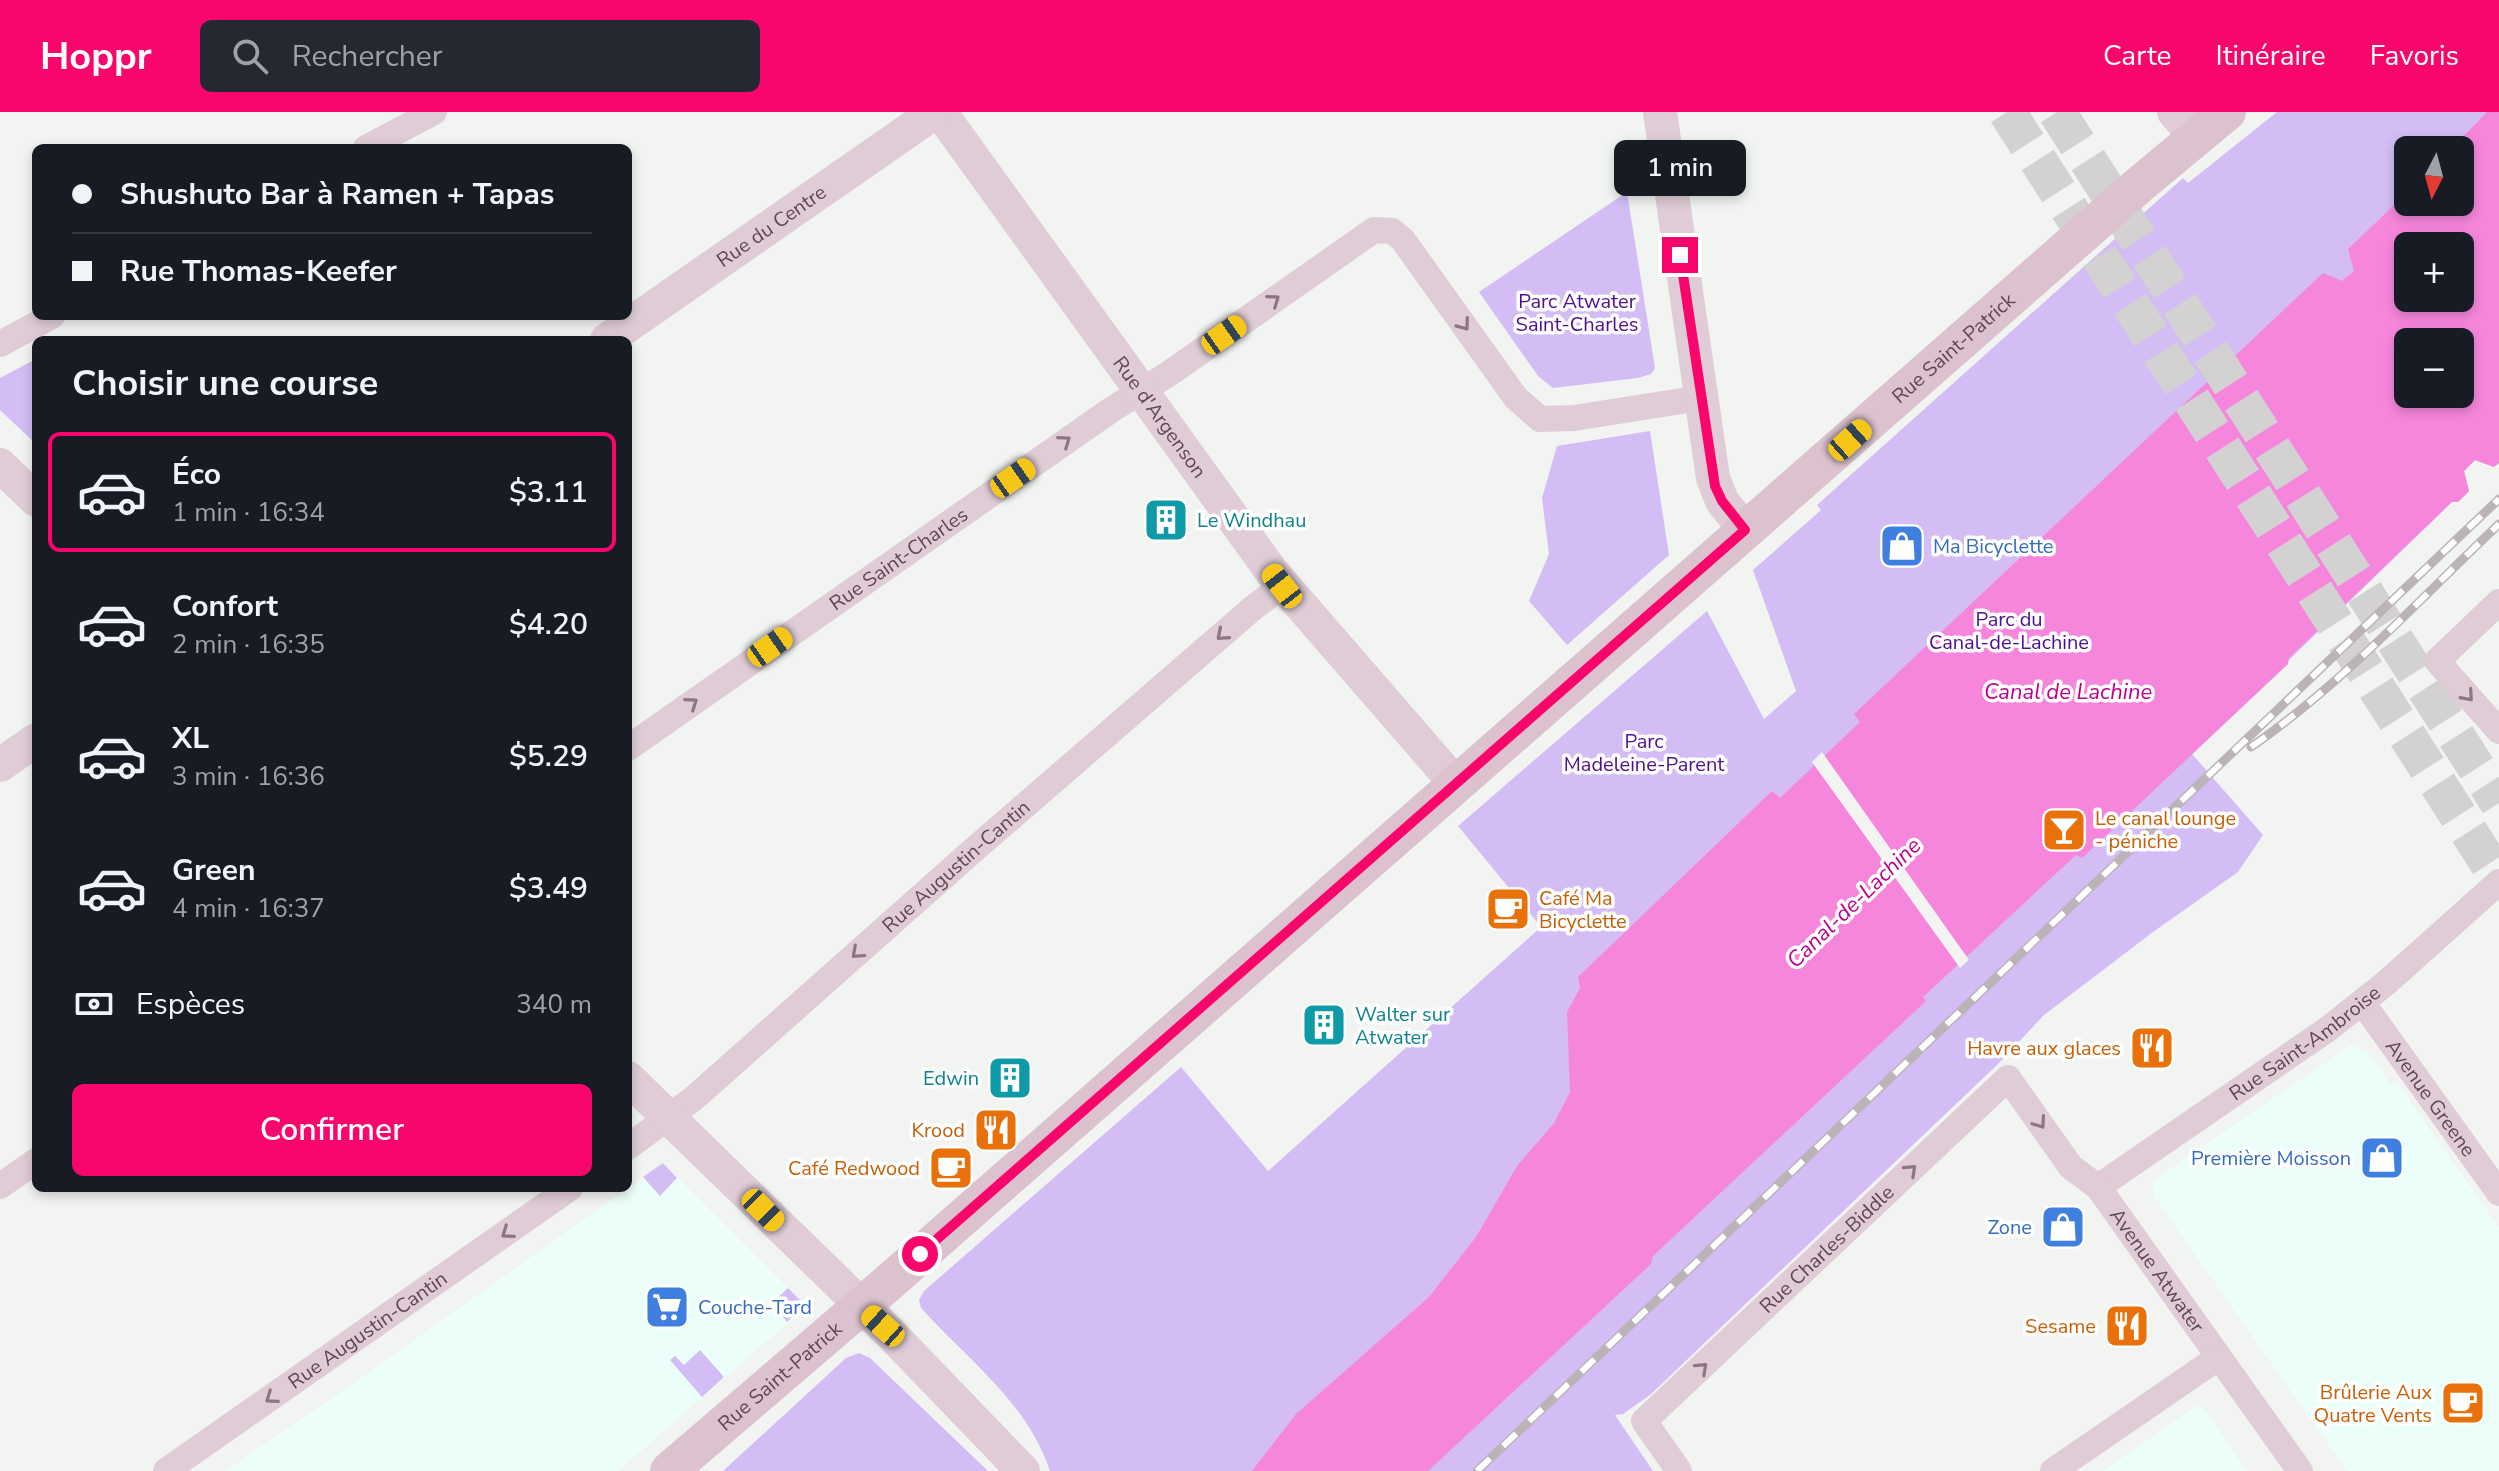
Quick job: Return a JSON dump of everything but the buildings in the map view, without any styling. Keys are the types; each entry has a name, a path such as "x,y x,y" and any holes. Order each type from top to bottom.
{"main road":[{"name":"Rue Saint-Patrick","path":"669,1471 1745,530 2185,125 2227,112"}],"street":[{"path":"374,144 434,112"},
{"name":"Rue du Centre","path":"613,336 938,112"},
{"name":"Rue d'Argenson","path":"938,112 1282,586 1456,784"},
{"path":"1660,112 1715,486 1722,501 1745,530"},
{"name":"Rue Saint-Charles","path":"632,745 1368,233 1380,229 1392,231 1403,240 1516,398 1532,415 1540,419 1574,418 1701,398"},
{"path":"0,344 45,320"},
{"path":"0,465 32,496"},
{"name":"Rue Augustin-Cantin","path":"632,1144 670,1118 1049,784 1282,586"},
{"path":"2499,602 2437,661 2499,731"},
{"path":"0,765 32,743"},
{"name":"Rue Saint-Ambroise","path":"2098,1187 2328,1029 2499,882"},
{"name":"Avenue Greene","path":"2362,1002 2499,1193"},
{"name":"Avenue Atwater","path":"2008,1078 2071,1167 2098,1187 2300,1471"},
{"name":"Rue Charles-Biddle","path":"1679,1471 1644,1421 2008,1078"},
{"path":"632,1082 861,1306 1023,1471"},
{"path":"0,1186 32,1164"},
{"name":"Rue Augustin-Cantin","path":"166,1471 564,1192"},
{"path":"2053,1471 2219,1357"}],"shaded area":[{"path":"2351,1045 2368,1052 2392,1086 2397,1083 2499,1227 2499,1471 2347,1471 2154,1196 2153,1184 2161,1175"},
{"path":"663,1163 801,1301 802,1307 799,1313 618,1471 225,1471 622,1192 632,1192 632,1185"},
{"path":"2198,1405 2207,1412 2246,1471 2103,1471"}],"green space":[{"name":"Parc du Canal-de-Lachine","path":"2277,112 2499,112 2499,463 2494,467 2475,460 2464,471 2469,491 2458,502 2452,502 2192,754 2263,835 2238,872 2044,1015 1998,1064 1650,1395 1623,1414 1615,1415 1653,1471 1050,1471 1040,1446 1011,1403 921,1308 919,1300 924,1291 1181,1067 1268,1171 1541,927 1458,826 1707,611 1764,719 1796,691 1753,570 1821,510 1817,505 2183,178 2188,183"},
{"name":"Parc Atwater Saint-Charles","path":"1627,192 1655,368 1651,374 1638,378 1553,388 1538,376 1479,292"},
{"path":"32,361 32,440 0,410 0,378"},
{"path":"1650,431 1669,555 1567,645 1529,601 1549,554 1542,498 1557,446"},
{"path":"663,1163 677,1178 660,1196 643,1177"},
{"path":"788,1288 801,1301 802,1307 787,1322 772,1303"},
{"path":"700,1350 724,1377 702,1397 670,1360 675,1356 684,1365"},
{"path":"859,1353 870,1358 988,1471 723,1471 846,1358"}],"water":[{"name":"Canal de Lachine","path":"2487,112 2499,112 2499,463 2494,467 2475,460 2464,471 2469,491 2458,502 2452,502 2289,658 2288,664 2082,858 2076,855 1923,997 1926,1001 1653,1256 1651,1264 1428,1471 1252,1471 1296,1414 1429,1297 1476,1237 1517,1166 1554,1123 1570,1092 1567,1012 1580,988 1578,977 1772,791 1780,798 1860,722 1854,714 2323,273 2342,281 2354,271 2348,249 2394,205 2394,216 2474,216 2474,136 2464,136"}],"pier":[{"path":"1822,752 1969,960 1960,968 1812,762"}],"tunnel":[{"path":"2007,112 2499,879"},
{"path":"2057,112 2499,803"}],"railway":[{"path":"1477,1471 2499,499"},
{"path":"2251,747 2348,669 2499,524"}],"place":[{"name":"Le Windhau","path":"1166,520"},
{"name":"Ma Bicyclette","path":"1902,546"},
{"name":"Le canal lounge - péniche","path":"2064,830"},
{"name":"Café Ma Bicyclette","path":"1508,909"},
{"name":"Walter sur Atwater","path":"1324,1025"},
{"name":"Havre aux glaces","path":"2152,1048"},
{"name":"Edwin","path":"1010,1078"},
{"name":"Krood","path":"996,1130"},
{"name":"Première Moisson","path":"2382,1158"},
{"name":"Café Redwood","path":"951,1168"},
{"name":"Zone","path":"2063,1227"},
{"name":"Couche-Tard","path":"667,1307"},
{"name":"Sesame","path":"2127,1326"},
{"name":"Brûlerie Aux Quatre Vents","path":"2463,1403"}],"route":[{"path":"920,1254 1745,530 1722,501 1715,486 1680,255"}],"park label":[{"name":"Parc Madeleine-Parent","path":"1644,752"}],"water label":[{"name":"Canal-de-Lachine","path":"1854,903"}]}
